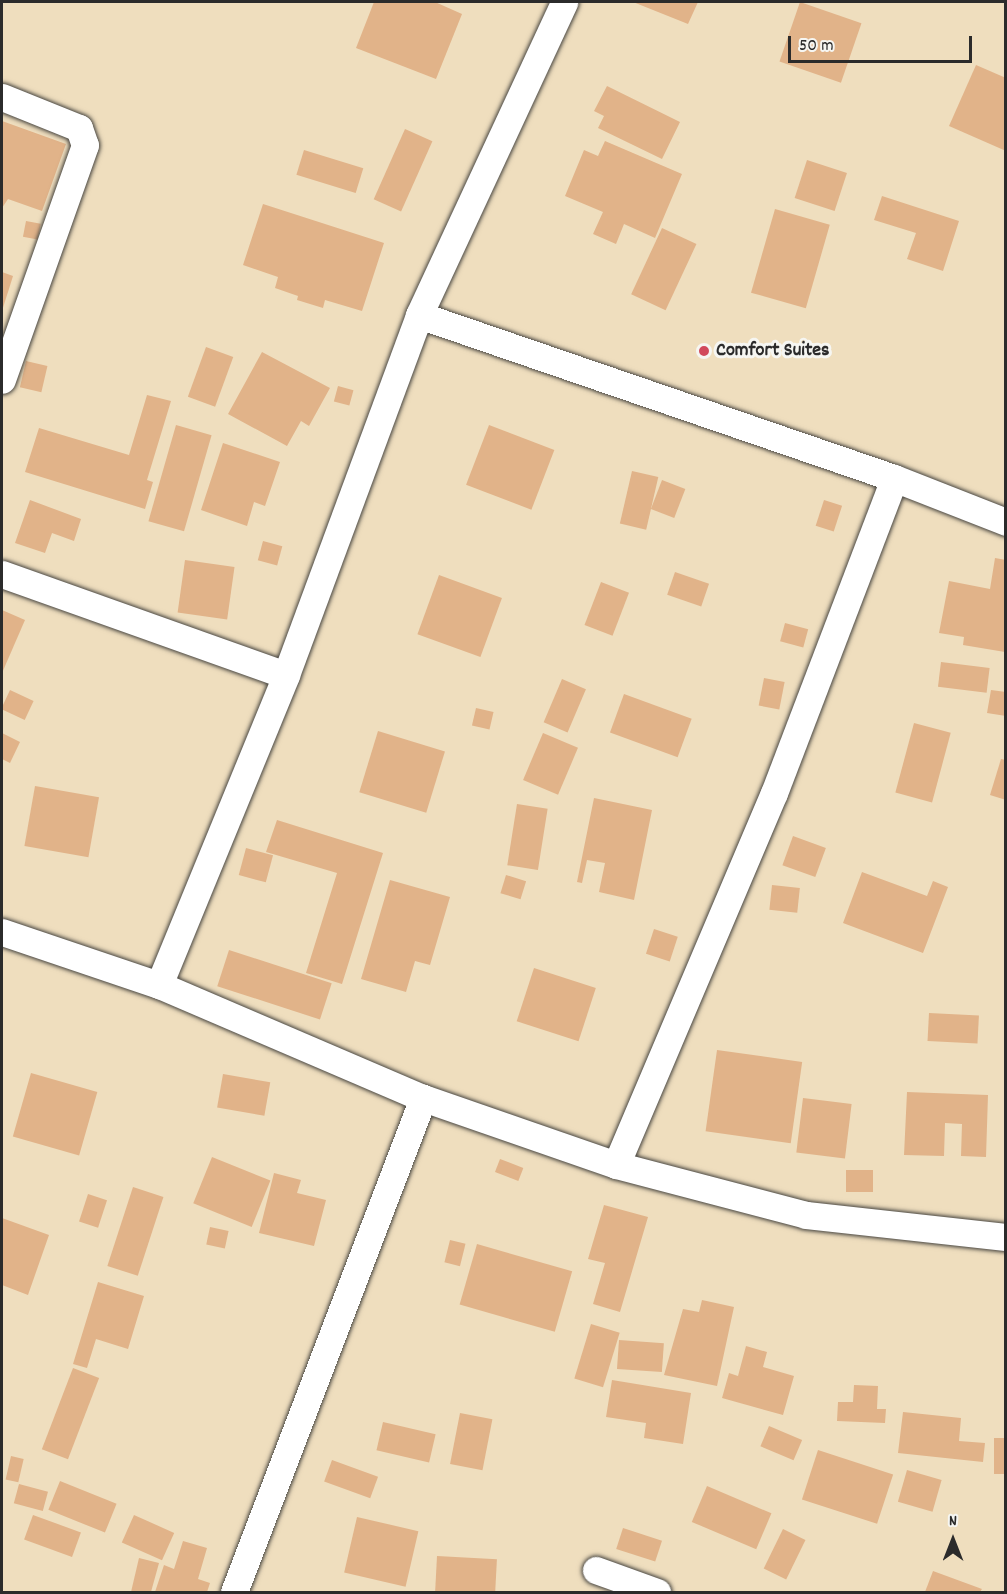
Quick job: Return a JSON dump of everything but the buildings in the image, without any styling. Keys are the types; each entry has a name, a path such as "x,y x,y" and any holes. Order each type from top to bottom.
{"street":[{"path":"159,985 286,675 419,315 564,2"},
{"path":"2,97 79,128 85,145 2,380"},
{"path":"419,315 894,478 1005,522"},
{"path":"616,1165 774,794 894,478"},
{"path":"2,574 286,675"},
{"path":"2,932 159,985 423,1098 616,1165 806,1215 1005,1237"},
{"path":"234,1593 423,1098"},
{"path":"596,1570 657,1593"}],"place":[{"name":"Comfort Suites","path":"704,351"}]}
